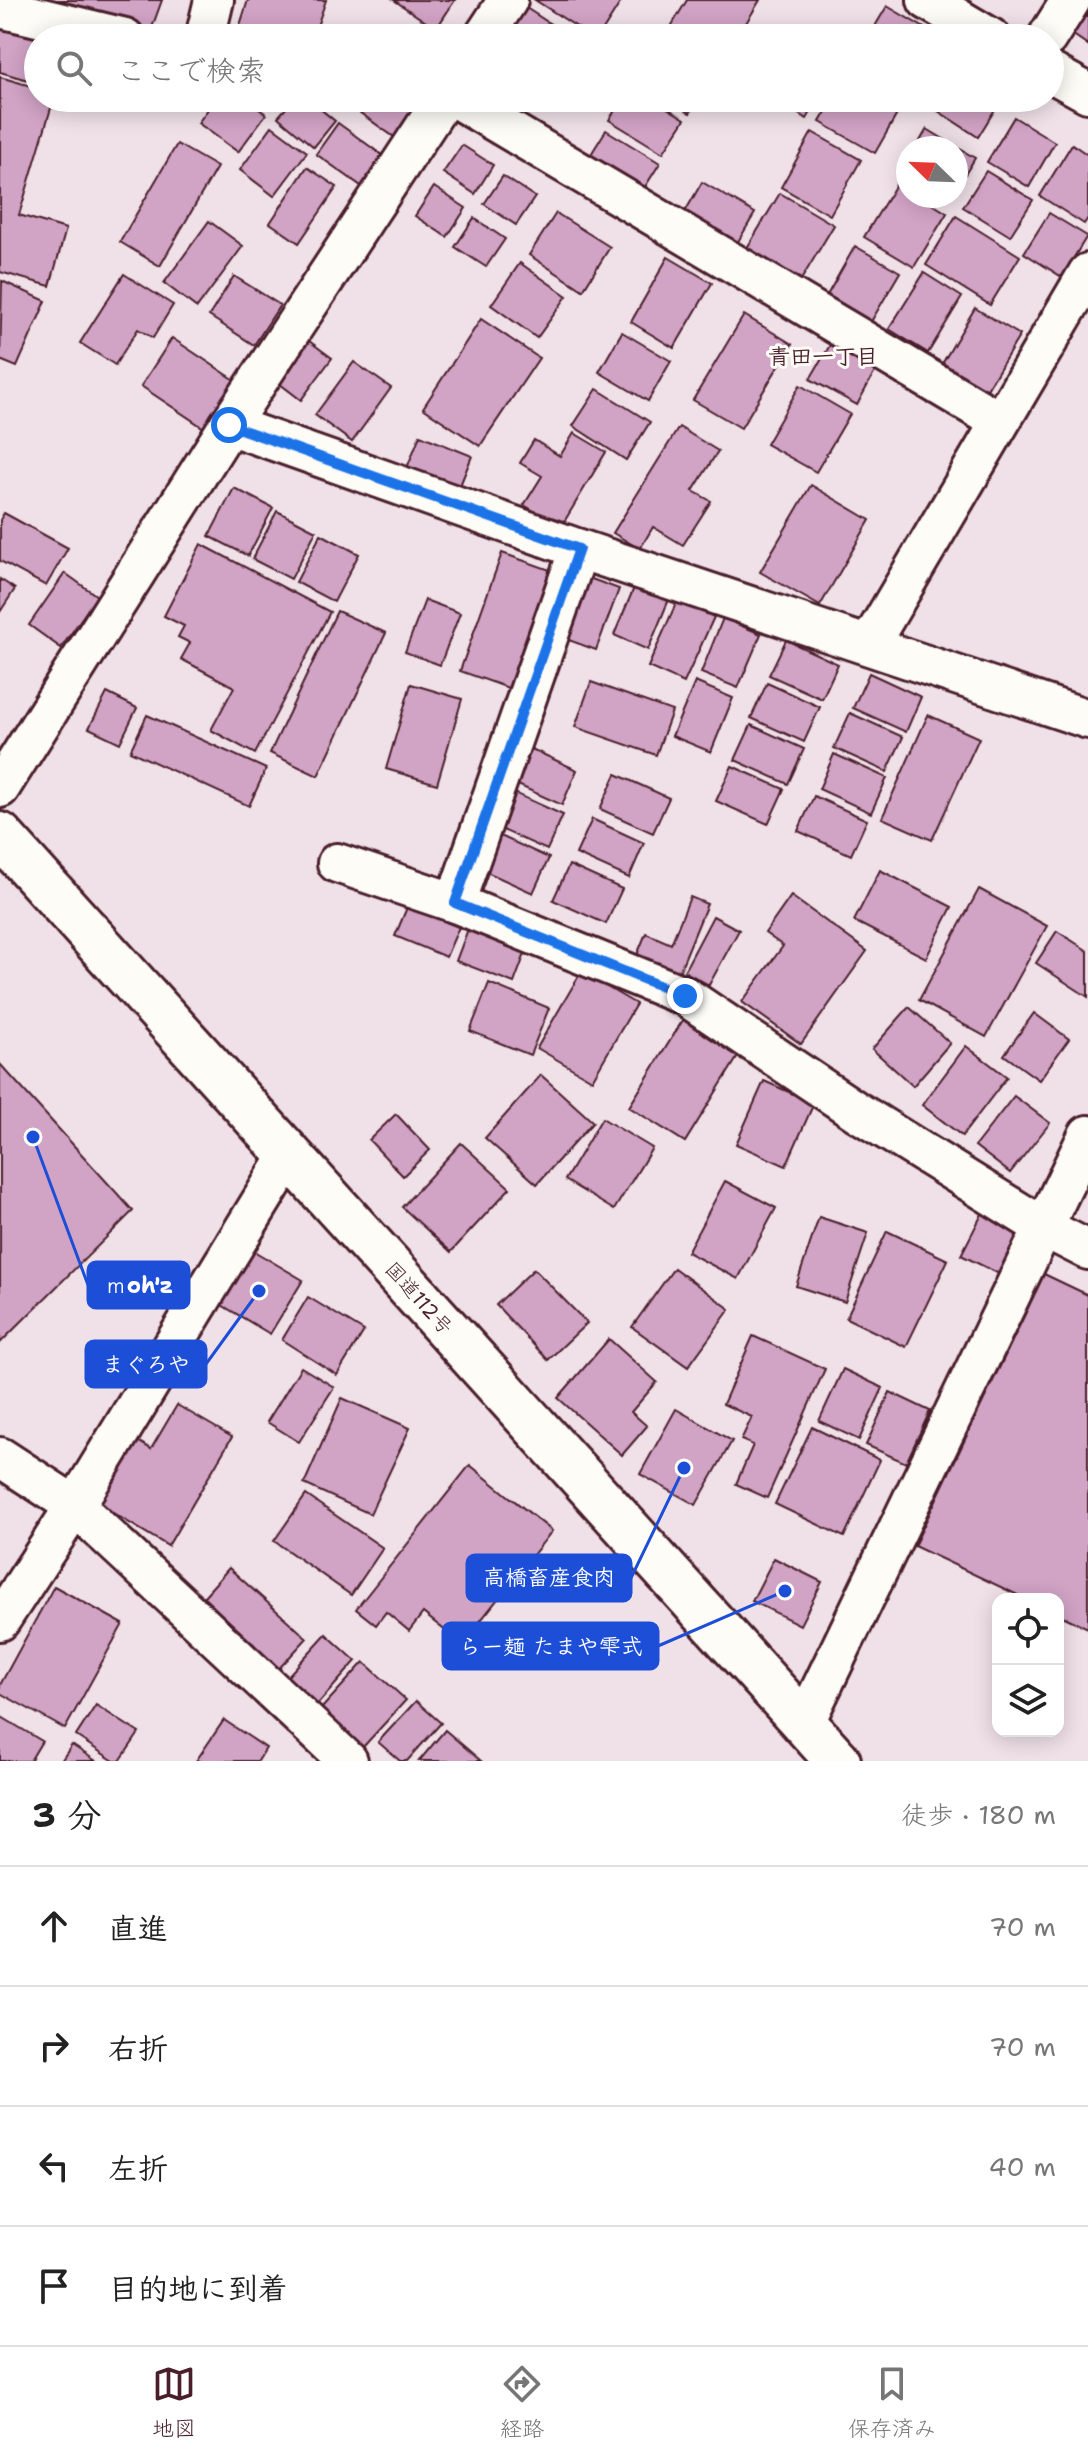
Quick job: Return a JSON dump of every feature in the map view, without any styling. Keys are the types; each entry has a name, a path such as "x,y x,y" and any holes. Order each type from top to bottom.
{"highway":[{"name":"国道112号","path":"0,835 838,1761"}],"street":[{"path":"208,24 214,0"},
{"path":"492,24 508,0"},
{"path":"927,0 967,24"},
{"path":"1056,24 1071,0"},
{"path":"0,8 67,24"},
{"path":"1064,80 1088,93"},
{"path":"0,788 229,425 435,112"},
{"path":"479,112 999,421"},
{"path":"869,645 1088,273"},
{"path":"229,425 579,549 1088,719"},
{"path":"455,903 579,549"},
{"path":"337,863 455,903 685,996 856,1111 1043,1227 1088,1250"},
{"path":"804,1724 1088,1135"},
{"path":"0,1621 75,1506 290,1154"},
{"path":"0,1457 75,1506 348,1761"}],"building":[{"path":"48,0 162,0 153,24 115,24"},
{"path":"248,0 326,0 318,24 240,24"},
{"path":"394,0 455,0 439,24 429,24"},
{"path":"535,0 622,0 607,24 572,24"},
{"path":"687,0 760,0 745,24 673,24"},
{"path":"520,4 551,24 506,24"},
{"path":"887,6 918,24 876,24"},
{"path":"1088,10 1088,45 1072,34"},
{"path":"0,26 24,33 24,79 0,72"},
{"path":"0,77 24,84 24,112 50,112 19,215 66,229 50,286 0,272"},
{"path":"206,112 266,114 238,152 198,123"},
{"path":"282,112 324,112 335,121 314,147 278,117"},
{"path":"359,112 417,112 397,139"},
{"path":"614,112 674,112 685,119 663,153 609,120"},
{"path":"795,112 811,112 807,119"},
{"path":"826,112 898,112 875,153 820,122"},
{"path":"940,112 993,112 978,137"},
{"path":"1014,117 1055,142 1029,187 987,162"},
{"path":"338,123 386,158 364,188 316,154"},
{"path":"272,126 307,152 274,196 240,170"},
{"path":"927,129 939,136 923,136"},
{"path":"606,130 660,163 638,198 585,164"},
{"path":"812,132 861,160 830,215 781,187"},
{"path":"177,144 217,167 160,266 120,242"},
{"path":"1072,144 1088,155 1088,218 1084,224 1040,196"},
{"path":"462,145 493,165 475,194 443,173"},
{"path":"968,154 975,158 968,169"},
{"path":"307,167 337,187 299,243 270,223"},
{"path":"986,171 1033,200 1010,236 965,208 968,208 968,199"},
{"path":"503,176 535,197 516,225 484,204"},
{"path":"702,182 755,213 733,250 681,219"},
{"path":"896,185 896,208 939,208 947,213 914,267 864,237"},
{"path":"434,187 466,208 447,237 415,216"},
{"path":"780,193 834,225 798,285 744,253"},
{"path":"556,213 610,247 583,290 529,255"},
{"path":"1049,213 1087,236 1062,277 1024,253"},
{"path":"956,216 1020,256 990,305 926,265"},
{"path":"474,218 505,239 486,267 455,247"},
{"path":"209,221 243,246 197,308 164,283"},
{"path":"855,246 900,272 865,332 821,306"},
{"path":"668,257 712,283 674,348 631,322"},
{"path":"520,263 567,296 537,338 491,305"},
{"path":"924,273 962,297 928,353 889,329"},
{"path":"124,274 173,305 153,338 138,329 115,365 80,343"},
{"path":"234,276 280,305 254,345 209,316"},
{"path":"2,281 46,301 17,367 0,360"},
{"path":"975,308 1020,335 986,391 942,364"},
{"path":"744,315 792,344 741,428 693,400"},
{"path":"481,319 539,358 480,446 423,408"},
{"path":"622,332 671,361 648,401 599,372"},
{"path":"301,335 332,358 301,400 271,377"},
{"path":"172,338 235,380 204,428 141,386"},
{"path":"830,345 876,370 857,405 810,379"},
{"path":"354,362 391,388 352,442 315,415"},
{"path":"800,385 850,414 816,472 766,444"},
{"path":"597,389 650,422 626,460 573,426"},
{"path":"679,427 718,451 693,491 711,501 683,545 653,527 640,549 613,533"},
{"path":"574,433 606,452 561,527 524,505 542,476 520,463 534,440 560,456"},
{"path":"420,435 472,456 459,488 407,468"},
{"path":"811,485 870,520 820,606 760,572"},
{"path":"234,488 273,508 248,556 209,536"},
{"path":"277,511 316,531 291,579 252,559"},
{"path":"4,513 68,548 46,586 0,561 0,520"},
{"path":"321,534 359,554 334,602 296,582"},
{"path":"201,544 330,612 255,754 211,730 234,687 181,659 190,643 178,637 184,626 164,616"},
{"path":"502,553 556,572 514,690 460,671"},
{"path":"65,573 97,596 61,648 29,625"},
{"path":"586,577 619,589 596,650 563,638"},
{"path":"0,579 15,589 0,612"},
{"path":"636,583 670,597 648,650 614,635"},
{"path":"425,600 460,613 440,665 405,652"},
{"path":"677,601 714,617 684,683 648,667"},
{"path":"337,611 386,633 318,776 270,753"},
{"path":"723,618 761,634 738,688 701,673"},
{"path":"786,640 838,664 822,699 769,675"},
{"path":"869,673 921,697 906,732 853,708"},
{"path":"591,682 672,711 656,755 575,727"},
{"path":"695,682 733,698 711,752 672,736"},
{"path":"767,683 820,707 804,742 751,718"},
{"path":"411,684 462,699 437,784 386,769"},
{"path":"107,693 137,708 120,743 89,728"},
{"path":"850,713 903,737 887,772 834,748"},
{"path":"147,715 266,769 249,806 130,751"},
{"path":"928,715 979,738 932,840 882,818"},
{"path":"751,725 804,749 788,784 735,760"},
{"path":"525,746 577,770 562,805 509,781"},
{"path":"834,754 887,778 871,813 819,789"},
{"path":"732,766 784,789 768,824 716,801"},
{"path":"616,774 669,798 653,833 600,809"},
{"path":"510,791 563,815 547,850 494,826"},
{"path":"814,796 867,820 851,855 798,831"},
{"path":"592,819 644,843 629,878 576,854"},
{"path":"496,834 549,858 533,893 480,869"},
{"path":"569,865 622,889 606,924 553,900"},
{"path":"880,870 952,907 926,958 854,921"},
{"path":"979,889 1047,926 986,1037 919,1000"},
{"path":"791,896 867,951 801,1044 742,1002 783,946 765,933"},
{"path":"690,897 707,904 677,977 635,960 646,933 671,944"},
{"path":"408,905 459,927 446,957 395,936"},
{"path":"713,916 739,930 709,985 684,971"},
{"path":"468,929 526,951 514,983 456,961"},
{"path":"1057,931 1088,951 1088,997 1036,963"},
{"path":"581,972 636,1004 592,1080 537,1048"},
{"path":"489,983 549,1008 530,1055 470,1031"},
{"path":"909,1007 950,1043 913,1086 872,1049"},
{"path":"1034,1013 1069,1039 1039,1080 1004,1055"},
{"path":"686,1015 742,1050 685,1142 629,1107"},
{"path":"966,1046 1007,1077 962,1136 922,1105"},
{"path":"0,1064 133,1211 0,1343"},
{"path":"541,1075 593,1122 537,1184 485,1138"},
{"path":"764,1081 814,1103 786,1166 736,1144"},
{"path":"1014,1096 1050,1123 1010,1173 975,1146"},
{"path":"396,1114 430,1150 403,1176 369,1140"},
{"path":"602,1118 652,1148 614,1210 565,1180"},
{"path":"461,1143 510,1188 451,1252 402,1207"},
{"path":"725,1181 776,1208 738,1279 687,1252"},
{"path":"984,1210 1023,1230 1001,1275 961,1255"},
{"path":"819,1217 868,1233 845,1302 796,1286"},
{"path":"887,1231 948,1260 906,1347 846,1318"},
{"path":"247,1247 303,1280 270,1334 215,1301"},
{"path":"674,1268 730,1309 688,1367 632,1327"},
{"path":"534,1269 587,1323 548,1360 496,1305"},
{"path":"1044,1274 1088,1295 1088,1628 1064,1617 1064,1593 1013,1593 914,1546"},
{"path":"308,1297 364,1331 337,1375 282,1340"},
{"path":"753,1336 825,1369 767,1498 736,1484 753,1445 741,1440 752,1417 723,1404"},
{"path":"609,1339 657,1382 631,1412 647,1426 622,1455 558,1398"},
{"path":"301,1367 334,1387 299,1442 267,1422"},
{"path":"843,1369 883,1388 859,1440 819,1421"},
{"path":"890,1392 930,1411 906,1463 866,1445"},
{"path":"342,1398 410,1428 370,1514 304,1484"},
{"path":"177,1405 232,1437 168,1546 93,1501 131,1437 151,1449"},
{"path":"676,1409 732,1441 696,1505 640,1474"},
{"path":"812,1427 880,1460 844,1537 775,1504"},
{"path":"470,1465 552,1531 462,1644 423,1613 409,1631 386,1612 376,1625 356,1609"},
{"path":"306,1495 383,1548 351,1595 274,1541"},
{"path":"774,1558 822,1582 800,1625 752,1601"},
{"path":"229,1568 307,1638 274,1674 197,1604"},
{"path":"54,1586 123,1624 65,1729 0,1693 0,1685"},
{"path":"326,1634 356,1661 317,1705 286,1678"},
{"path":"364,1662 406,1700 363,1747 321,1709"},
{"path":"416,1701 441,1723 407,1761 400,1761 378,1742"},
{"path":"96,1705 139,1733 120,1761 114,1761 76,1736"},
{"path":"0,1716 42,1741 30,1761 0,1761"},
{"path":"224,1720 266,1748 258,1761 196,1761"},
{"path":"445,1730 481,1761 419,1761"},
{"path":"72,1745 96,1761 61,1761"}],"place":[{"name":"ｍoh'z","path":"33,1137"},
{"name":"まぐろや","path":"259,1291"},
{"name":"高橋畜産食肉","path":"684,1468"},
{"name":"らー麺 たまや雫式","path":"785,1591"}],"district":[{"name":"青田一丁目","path":"823,356"}],"route":[{"path":"229,425 579,549 455,903 685,996"}]}
